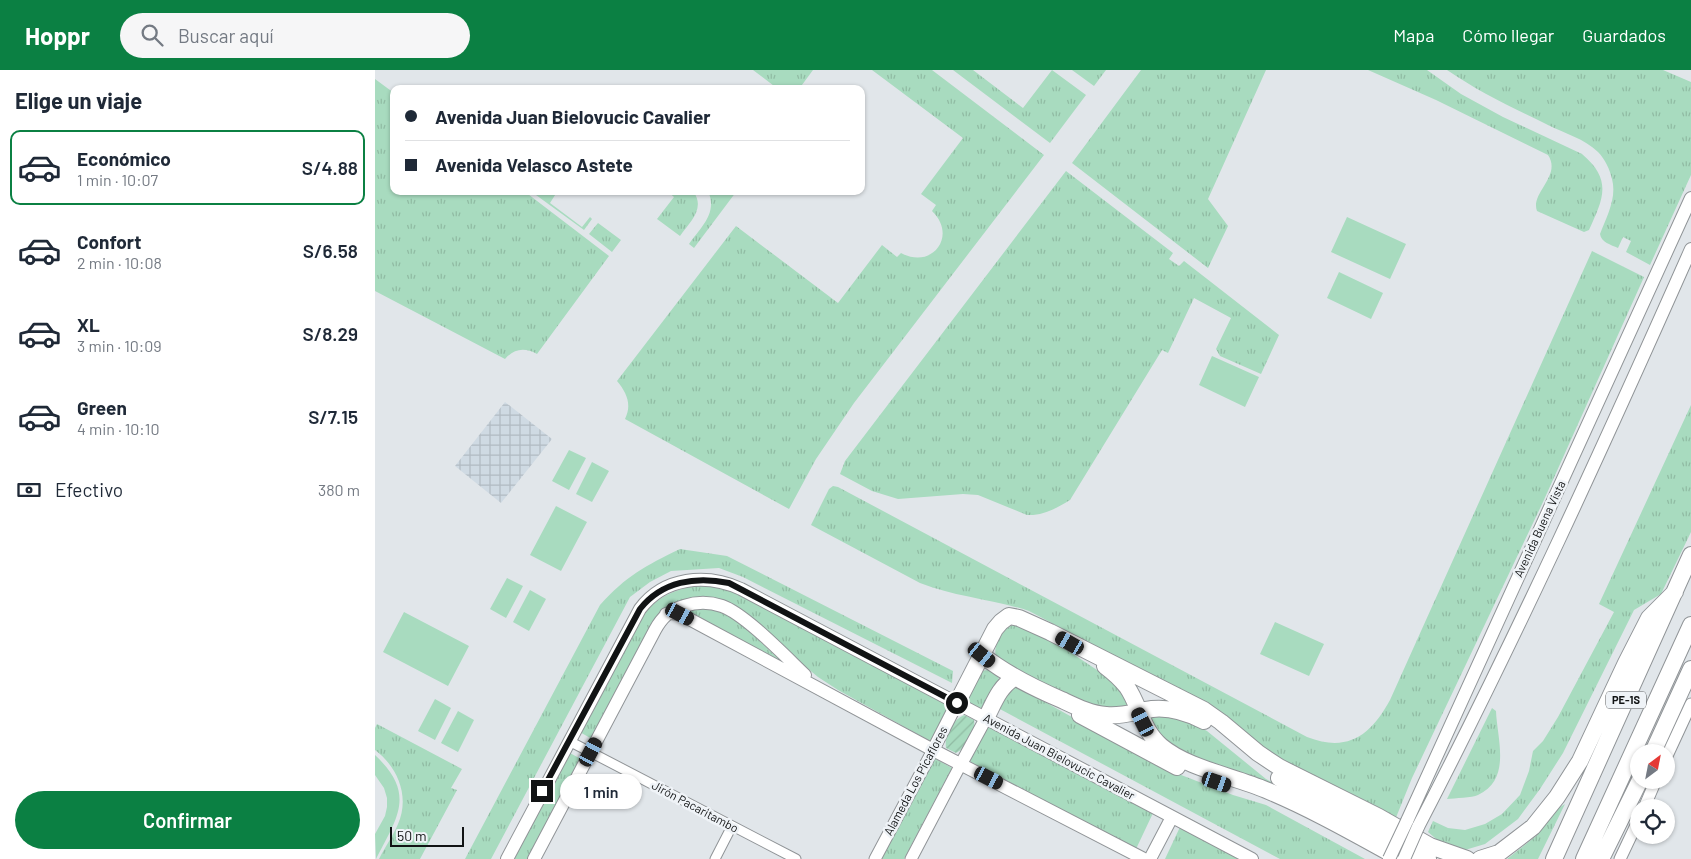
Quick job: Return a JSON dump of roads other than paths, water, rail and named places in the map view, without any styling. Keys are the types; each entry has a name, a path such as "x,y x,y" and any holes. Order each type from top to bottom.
{"highway":[{"name":"PE-1S","path":"1556,854 1691,555"},
{"path":"1480,859 1499,853 1533,827 1557,797 1580,761 1649,618 1675,592"},
{"path":"957,703 995,629 1009,616 1019,618 1204,710 1258,753 1279,767 1379,817 1430,846 1467,859"},
{"name":"PE-1S","path":"1583,859 1691,624"},
{"path":"1050,632 1079,648 1118,677 1127,687 1148,731 1160,745 1174,755 1291,801 1403,859"},
{"path":"982,655 1014,678 1087,711 1107,716 1124,715 1153,709 1171,709 1192,715 1208,723 1270,773 1428,859"},
{"path":"1657,744 1691,669"},
{"path":"986,718 999,691 1006,682 1014,678"},
{"path":"1033,687 1073,712 1171,765 1267,801 1382,859"},
{"path":"1601,859 1636,789"}],"main road":[{"name":"Avenida Buena Vista","path":"1389,859 1691,198"},
{"name":"Avenida Buena Vista","path":"1403,859 1469,728 1528,603 1691,248"},
{"name":"Avenida Juan Bielovucic Cavalier","path":"507,859 631,623 644,604 668,587 695,580 729,583 1252,859"},
{"path":"1510,594 1528,603"},
{"path":"534,859 655,630 666,614 678,608 694,604 708,603 725,607 749,624 820,688"},
{"path":"666,614 671,612 680,614 933,750 1144,859"},
{"name":"Alameda Los Picaflores","path":"933,750 957,703"},
{"path":"961,764 986,718"},
{"path":"1150,859 1171,817"}],"street":[{"path":"1672,744 1691,704"},
{"name":"Jirón Pacaritambo","path":"569,741 795,859"},
{"name":"Alameda Los Picaflores","path":"875,859 933,750"},
{"path":"911,859 961,764"},
{"path":"715,859 732,826"},
{"path":"1620,859 1630,838"}]}
